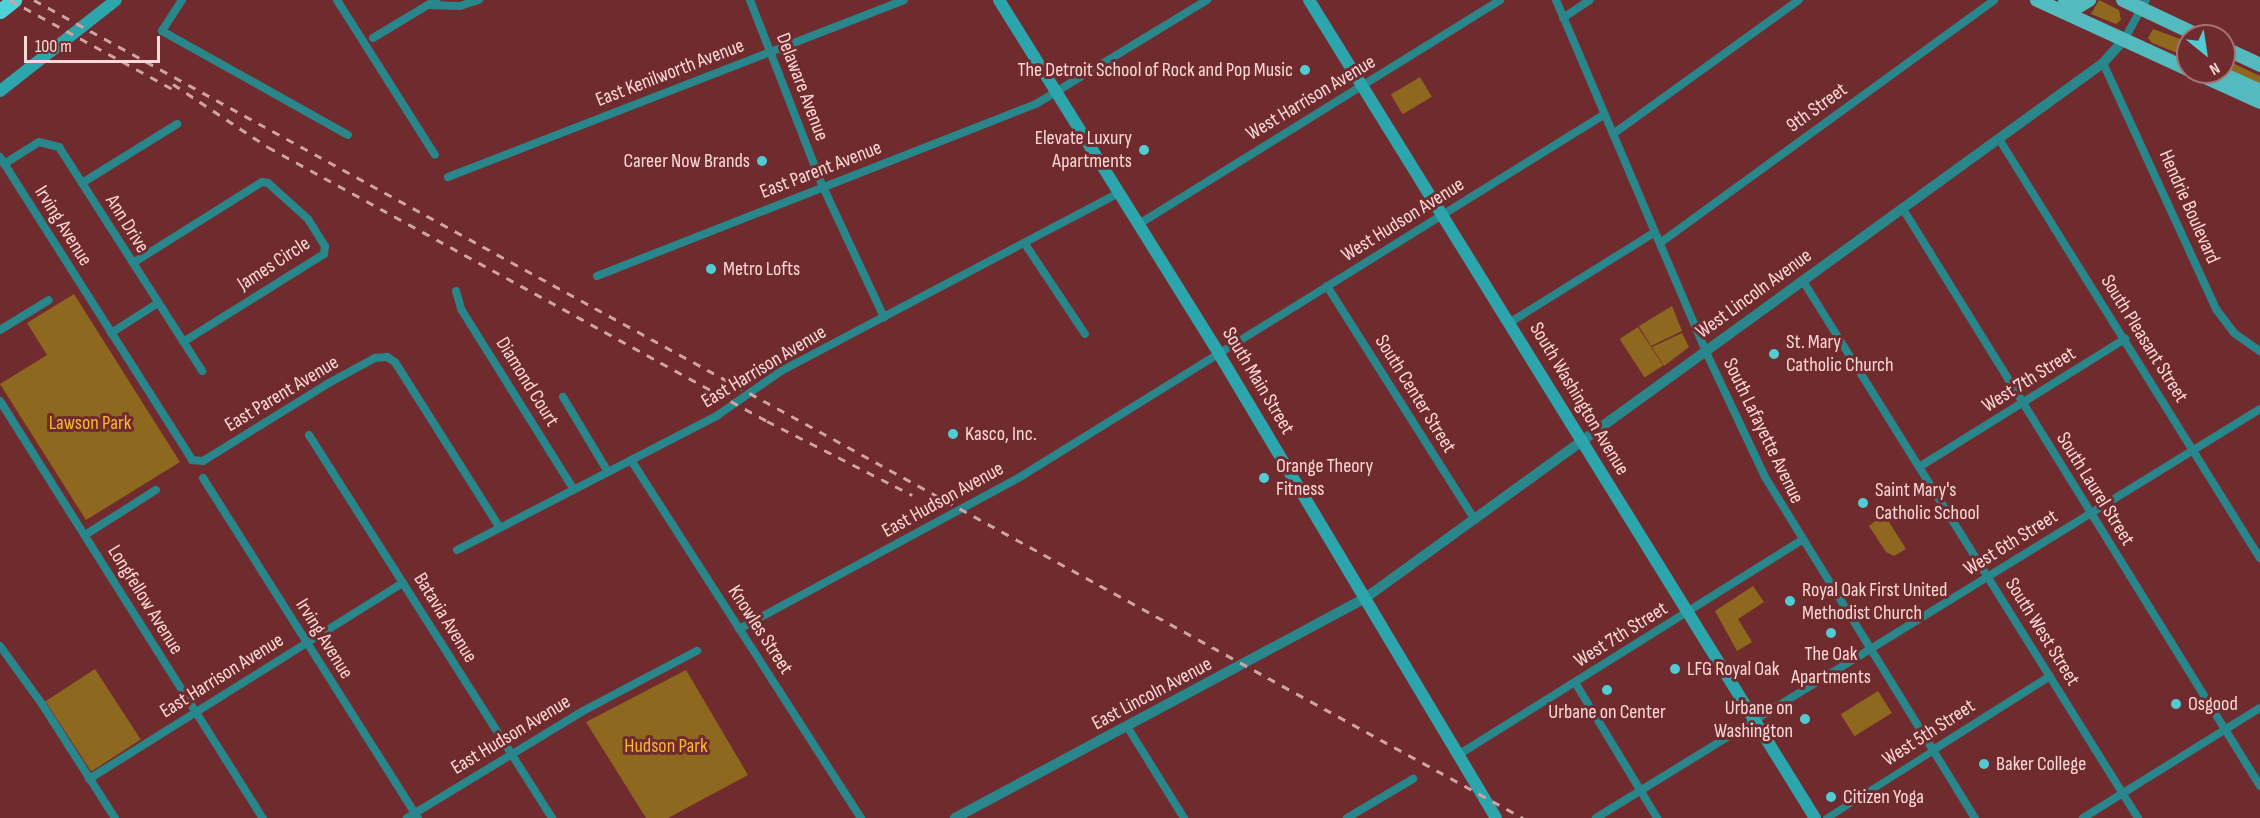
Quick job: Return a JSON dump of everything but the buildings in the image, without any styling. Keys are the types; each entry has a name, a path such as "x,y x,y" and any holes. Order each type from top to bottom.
{"highway":[{"path":"0,11 14,0"}],"main road":[{"path":"0,91 116,0"},
{"name":"South Main Street","path":"999,0 1219,354 1496,818"},
{"name":"South Washington Avenue","path":"1309,0 1815,818"},
{"path":"2037,0 2176,63"},
{"path":"2065,0 2079,6 2089,0"},
{"path":"2122,0 2144,5 2178,24"},
{"path":"2236,54 2260,65"},
{"path":"2236,80 2260,91"},
{"path":"2221,84 2260,102"}],"street":[{"path":"182,0 162,31 348,135"},
{"path":"337,0 435,155"},
{"path":"373,38 433,2 460,6 480,0"},
{"name":"Delaware Avenue","path":"750,0 823,187 884,317"},
{"name":"East Kenilworth Avenue","path":"448,177 904,0"},
{"name":"East Parent Avenue","path":"597,276 1057,93 1207,0"},
{"name":"West Harrison Avenue","path":"1139,224 1500,0"},
{"name":"South Lafayette Avenue","path":"1556,0 1706,352 1765,477 1801,541 1975,818"},
{"path":"1563,18 1590,0"},
{"path":"1613,134 1799,0"},
{"name":"9th Street","path":"1660,243 1994,0"},
{"name":"West Lincoln Avenue","path":"1364,599 2103,63 2124,40 2144,5"},
{"name":"Hendrie Boulevard","path":"2103,63 2217,309 2234,333 2260,351"},
{"name":"West Hudson Avenue","path":"1219,354 1605,114"},
{"path":"82,183 177,124"},
{"name":"South Pleasant Street","path":"2000,139 2260,558"},
{"name":"Ann Drive","path":"2,160 34,144 50,142 58,147 202,371"},
{"name":"Irving Avenue","path":"2,160 195,462"},
{"name":"James Circle","path":"133,263 264,182 304,216 319,237 326,249 323,255 183,342"},
{"name":"East Harrison Avenue","path":"457,550 718,415 772,376 1025,244 1119,192"},
{"name":"South Laurel Street","path":"1903,209 2260,786"},
{"path":"1509,323 1655,232"},
{"path":"1025,244 1085,334"},
{"name":"South West Street","path":"1803,281 2138,818"},
{"name":"South Center Street","path":"1327,286 1475,519"},
{"name":"Diamond Court","path":"456,291 461,309 574,490"},
{"path":"0,330 49,300"},
{"path":"111,333 158,303"},
{"name":"West 7th Street","path":"1919,467 2125,339"},
{"name":"East Hudson Avenue","path":"739,629 981,500 1219,354"},
{"name":"East Parent Avenue","path":"195,462 343,375 378,357 387,357 395,362 500,528"},
{"path":"563,397 608,472"},
{"name":"Longfellow Avenue","path":"0,400 263,818"},
{"name":"West 6th Street","path":"1596,818 2260,409"},
{"name":"Batavia Avenue","path":"309,435 552,818"},
{"name":"Knowles Street","path":"631,460 861,818"},
{"name":"Irving Avenue","path":"203,478 413,816"},
{"path":"85,535 156,490"},
{"name":"West 7th Street","path":"1458,755 1576,684 1801,541"},
{"name":"East Harrison Avenue","path":"89,779 403,583"},
{"name":"East Lincoln Avenue","path":"955,818 1128,728 1364,599"},
{"path":"0,646 115,818"},
{"name":"East Hudson Avenue","path":"413,816 511,753 697,651"},
{"name":"West 5th Street","path":"1826,818 2050,676"},
{"path":"1576,684 1657,818"},
{"path":"2083,818 2260,708"},
{"path":"1128,728 1184,818"},
{"path":"1347,818 1413,779"}],"green space":[{"path":"2099,0 2119,10 2121,20 2116,24 2091,14"},
{"path":"2153,29 2176,38 2176,52 2152,43 2148,38"},
{"path":"2236,65 2260,76 2260,89 2236,78"},
{"path":"1420,77 1432,97 1403,114 1391,95"},
{"name":"Lawson Park","path":"74,294 180,462 86,520 0,384 47,355 27,323"},
{"path":"1672,306 1682,331 1651,346 1639,326"},
{"path":"1638,327 1663,366 1645,378 1620,339"},
{"path":"1682,333 1689,347 1664,366 1652,347"},
{"path":"1884,514 1906,549 1894,556 1886,552 1869,526"},
{"path":"1753,586 1764,602 1738,619 1752,642 1737,651 1715,611"},
{"path":"95,669 141,739 91,772 46,701"},
{"name":"Hudson Park","path":"686,670 748,775 668,818 646,818 586,722"},
{"path":"1878,691 1892,713 1854,736 1841,714"}],"railway":[{"path":"10,0 178,92"},
{"path":"34,0 1523,818"},
{"path":"173,84 268,147 767,421 912,495"}],"place":[{"name":"The Detroit School of Rock and Pop Music","path":"1305,70"},
{"name":"Elevate Luxury Apartments","path":"1144,150"},
{"name":"Career Now Brands","path":"762,161"},
{"name":"Metro Lofts","path":"711,269"},
{"name":"St. Mary Catholic Church","path":"1774,354"},
{"name":"Kasco, Inc.","path":"953,434"},
{"name":"Orange Theory Fitness","path":"1264,478"},
{"name":"Saint Mary's Catholic School","path":"1863,503"},
{"name":"Royal Oak First United Methodist Church","path":"1790,601"},
{"name":"The Oak Apartments","path":"1831,633"},
{"name":"LFG Royal Oak","path":"1675,669"},
{"name":"Urbane on Center","path":"1607,690"},
{"name":"Osgood","path":"2176,704"},
{"name":"Urbane on Washington","path":"1805,719"},
{"name":"Baker College","path":"1984,764"},
{"name":"Citizen Yoga","path":"1831,797"}]}
